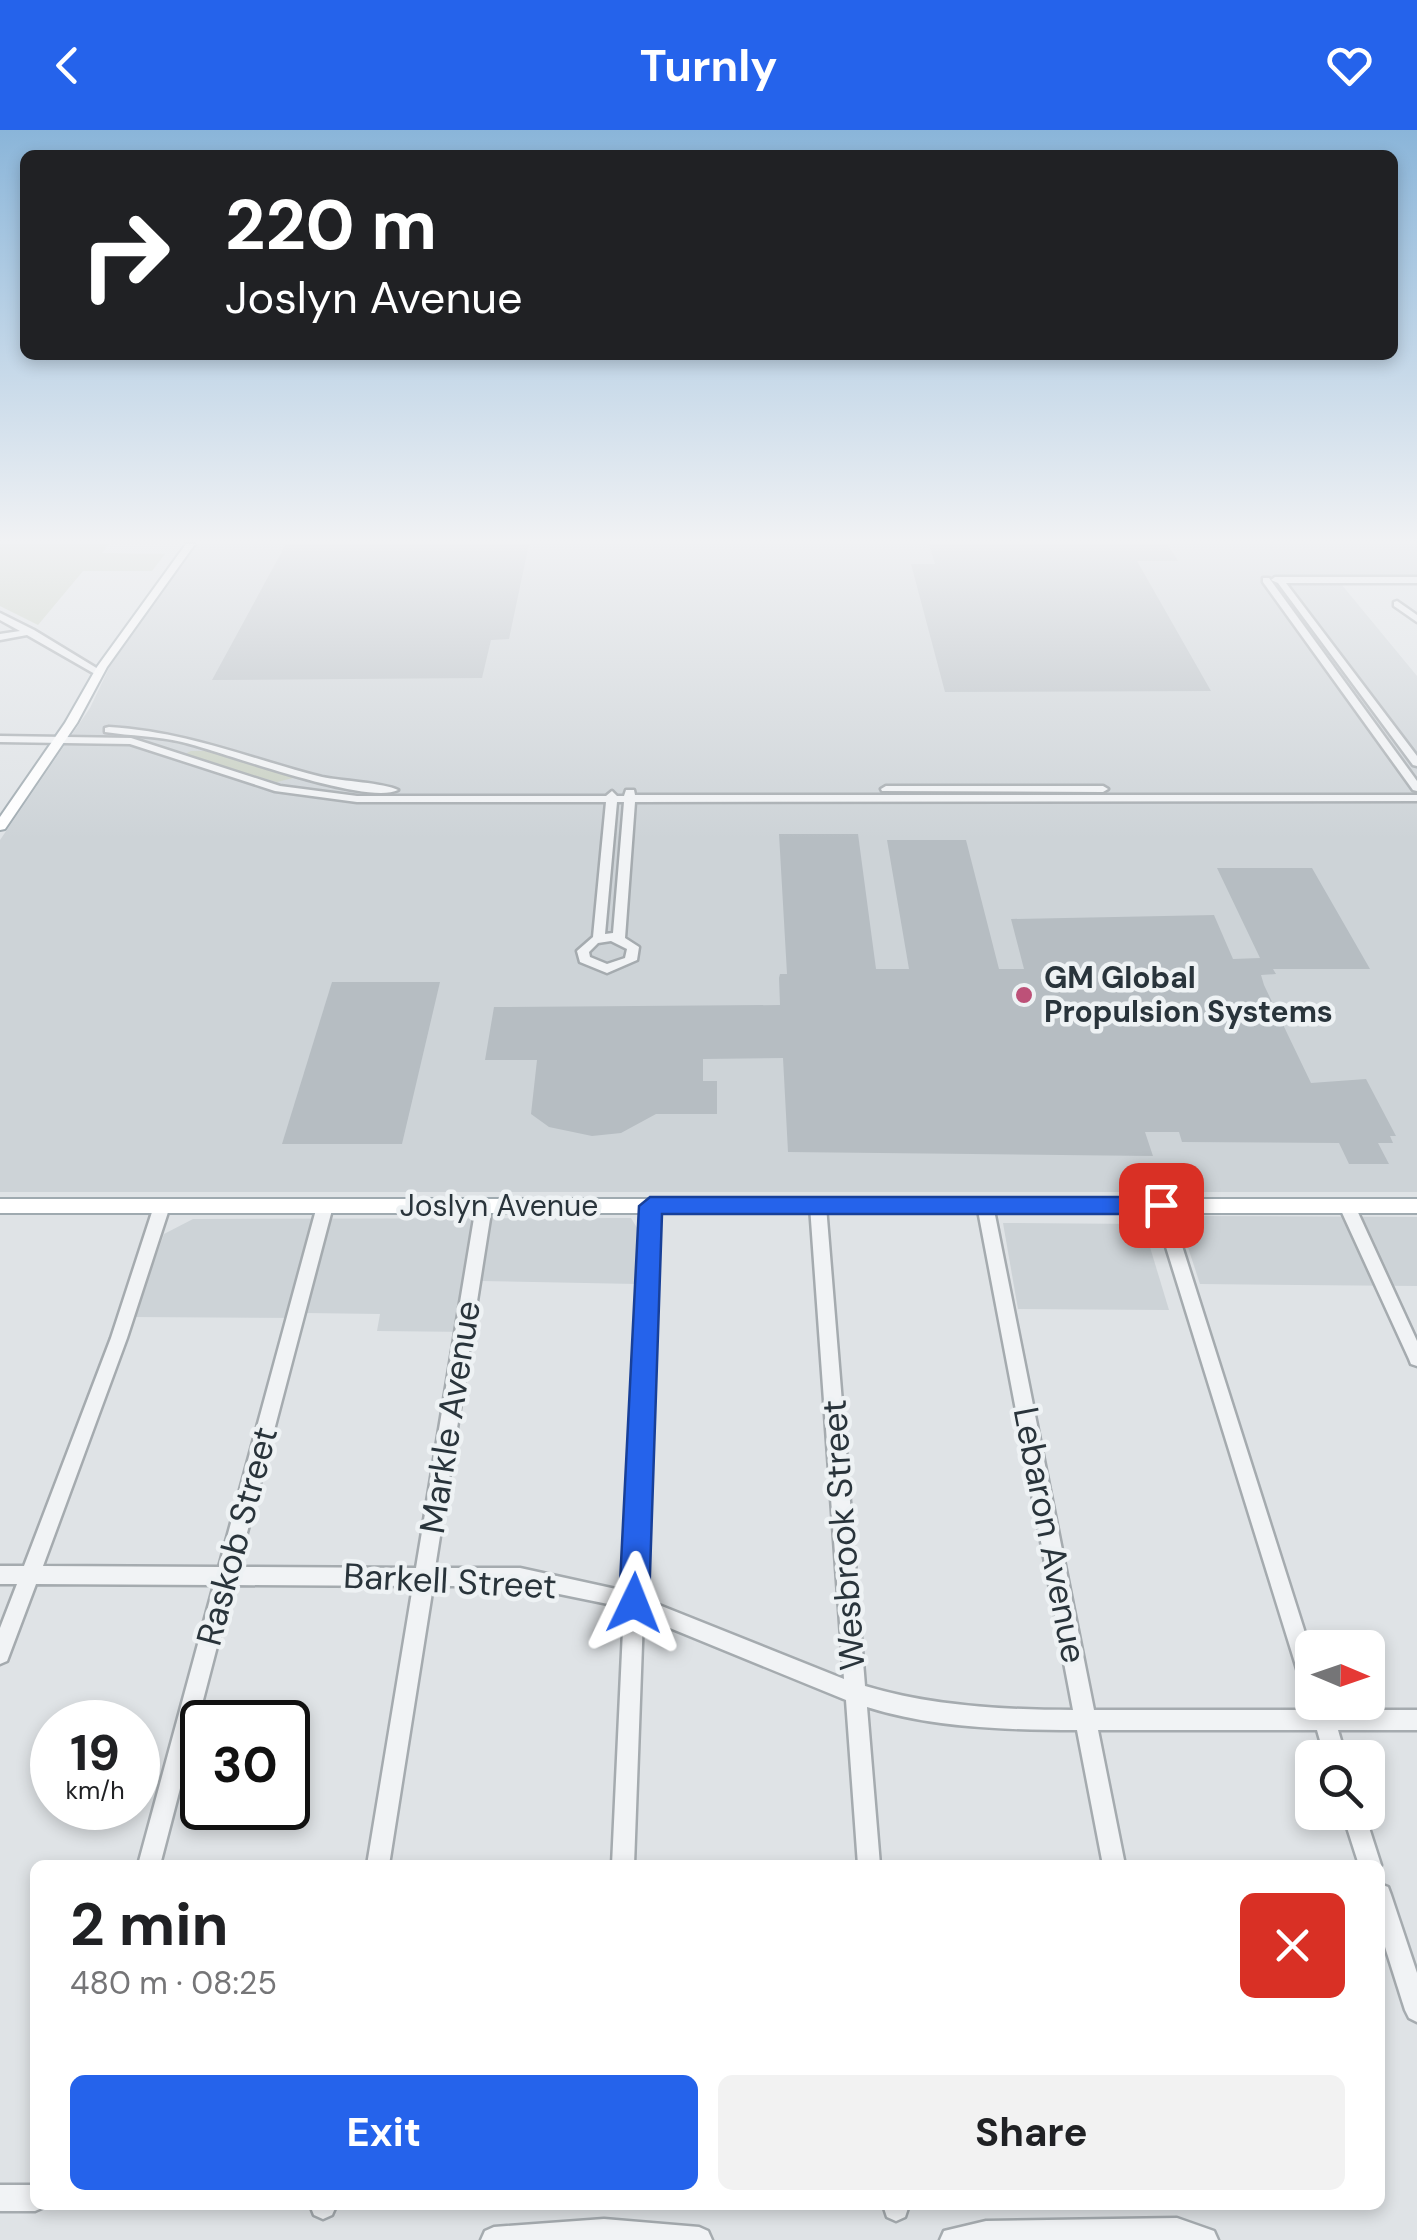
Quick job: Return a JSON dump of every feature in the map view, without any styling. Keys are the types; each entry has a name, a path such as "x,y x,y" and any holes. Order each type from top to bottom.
{"main road":[{"path":"0,826 119,642"},
{"name":"Joslyn Avenue","path":"0,1206 1417,1206"}],"street":[{"path":"49,642 98,672"},
{"path":"1316,642 1417,788"},
{"path":"1322,642 1417,763"},
{"path":"0,736 162,733 371,789 612,795"},
{"path":"63,734 131,741 293,792 357,800 926,788 1417,788"},
{"path":"182,759 187,748 200,748 254,763 270,763"},
{"path":"182,759 282,784 300,782 304,774"},
{"path":"824,799 925,795 926,788"},
{"path":"750,799 757,793 851,789"},
{"path":"1069,799 1071,792 1141,793 1172,789"},
{"path":"357,800 490,795 498,790"},
{"path":"599,938 612,795"},
{"path":"630,795 750,799 1417,798"},
{"path":"619,938 630,795"},
{"path":"599,938 619,938 633,947 634,956 621,966 593,966 582,956 585,946 599,938"},
{"path":"1161,1205 1295,1631"},
{"path":"0,1654 120,1338 162,1206"},
{"name":"Raskob Street","path":"151,1860 325,1206"},
{"name":"Markle Avenue","path":"379,1860 484,1206"},
{"path":"624,1860 650,1206"},
{"name":"Wesbrook Street","path":"818,1206 869,1860"},
{"name":"Lebaron Avenue","path":"985,1206 1113,1860"},
{"path":"1347,1206 1417,1359"},
{"name":"Barkell Street","path":"0,1576 425,1575 534,1579 634,1603 855,1692 949,1714 1086,1720 1295,1712"},
{"name":"Barkell Street","path":"1385,1717 1417,1720"},
{"path":"1359,1830 1368,1860"},
{"path":"1385,1911 1417,2010"},
{"path":"0,2198 30,2198"},
{"path":"953,2240 986,2234 1177,2230 1205,2240"},
{"path":"494,2240 604,2232 699,2240"}],"shaded area":[{"path":"127,642 1389,642 1417,676 1417,1192 0,1192 0,840 90,708 110,666"},
{"path":"191,751 206,751 297,777 277,782 188,758"},
{"path":"1187,1216 1417,1217 1417,1286 1200,1284 1181,1226"},
{"path":"631,1218 639,1231 637,1284 481,1281 472,1332 377,1331 380,1314 306,1313 304,1318 134,1317 164,1234 193,1219"},
{"path":"1003,1223 1143,1224 1169,1310 1018,1309"}],"building":[{"path":"232,642 490,642 482,678 212,680"},
{"path":"932,642 1183,642 1211,691 945,692"},
{"name":"GM Global Propulsion Systems","path":"779,834 858,834 876,969 909,969 887,840 966,840 999,969 1024,969 1011,919 1214,915 1233,959 1260,958 1217,868 1312,868 1370,969 1273,969 1276,974 1261,975 1311,1083 1366,1079 1396,1136 1390,1136 1393,1143 1378,1143 1389,1164 1349,1164 1339,1143 1182,1142 1179,1132 1145,1132 1153,1156 788,1152 783,1058 703,1059 703,1081 717,1081 717,1114 656,1114 621,1133 592,1136 549,1127 531,1114 537,1060 485,1060 494,1007 780,1005 779,978 780,974 787,974"},
{"path":"332,982 440,982 402,1144 282,1144"}],"place":[{"name":"GM Global Propulsion Systems","path":"1024,995"}],"route":[{"path":"634,1603 650,1206 1161,1205"}]}
